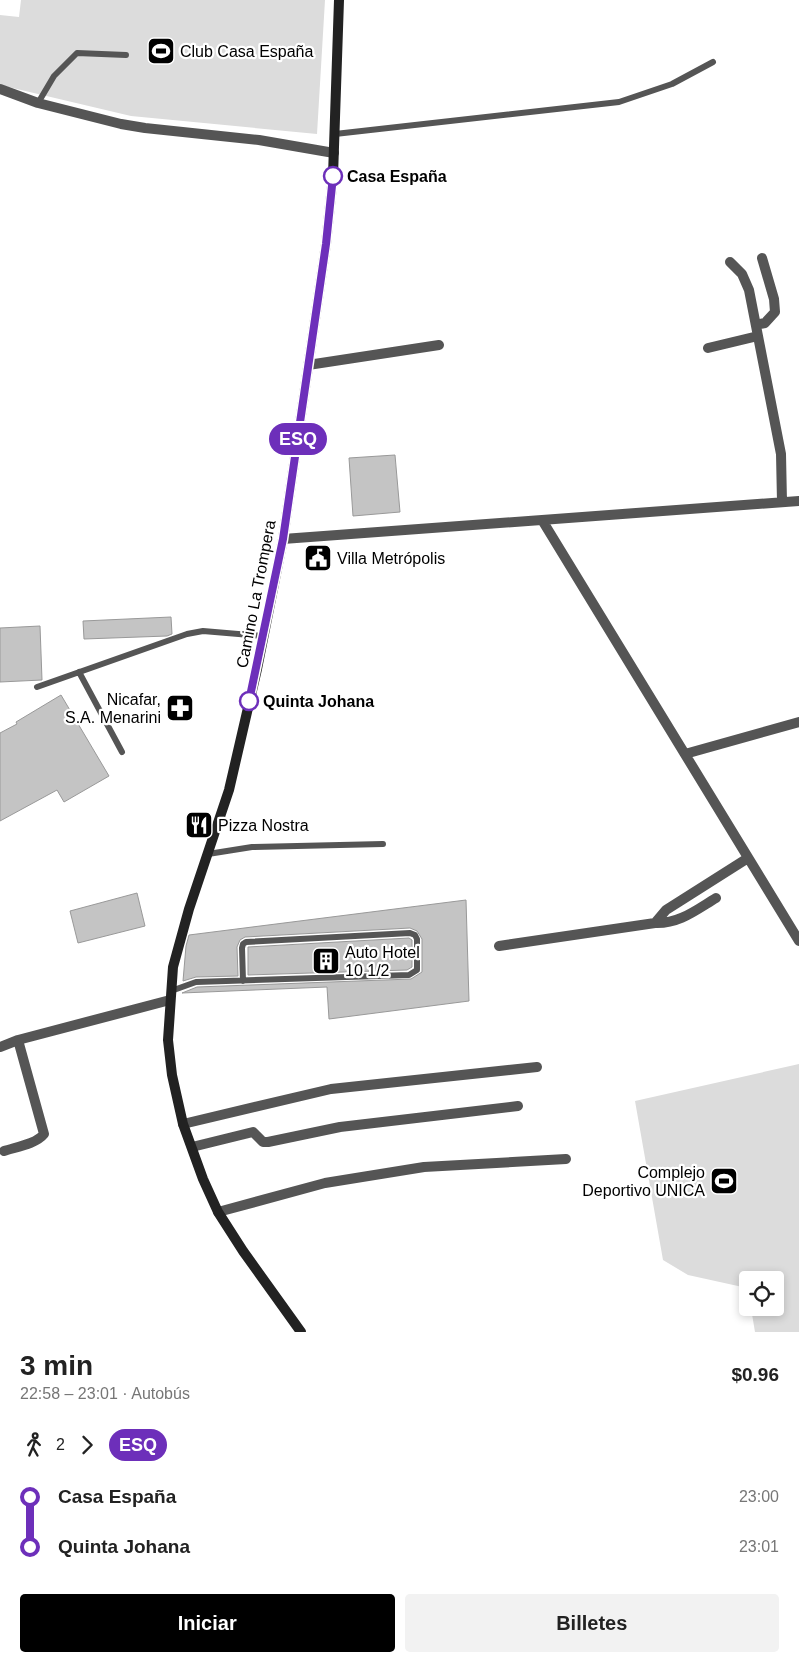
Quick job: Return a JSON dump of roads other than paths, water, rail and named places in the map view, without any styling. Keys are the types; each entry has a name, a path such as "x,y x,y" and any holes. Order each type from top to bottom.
{"street":[{"name":"Camino La Trompera","path":"301,1332 243,1251 218,1212 183,1124 172,1075 168,1040 173,967 189,909 229,790 283,539 326,244 334,153 339,0"},
{"path":"0,91 129,125 259,140 334,153"},
{"path":"708,348 757,331 775,312 774,299 762,258"},
{"path":"730,262 742,274 749,290 781,454 782,502"},
{"path":"308,364 439,345"},
{"path":"283,539 799,501"},
{"path":"542,520 799,941"},
{"path":"685,754 799,722"},
{"path":"655,923 666,910 748,858"},
{"path":"500,946 677,921 716,898"},
{"path":"0,1047 18,1040 170,996"},
{"path":"4,1151 41,1138 44,1134 18,1040"},
{"path":"183,1124 331,1089 537,1067"},
{"path":"192,1148 253,1132 263,1142 268,1142 340,1127 518,1106"},
{"path":"218,1212 325,1183 424,1167 566,1159"}],"lane":[{"path":"38,102 54,76 77,53 126,55"},
{"path":"335,134 619,102 672,84 713,62"},
{"path":"37,687 187,634 203,631 263,636"},
{"path":"79,672 122,752"},
{"path":"208,854 252,848 383,844"},
{"path":"170,996 196,982 243,981 409,975 417,970 417,939 415,935 410,933 246,942 242,948 243,981"}],"place":[{"name":"Club Casa España","path":"161,51"},
{"name":"Casa España","path":"333,176"},
{"name":"Villa Metrópolis","path":"318,558"},
{"name":"Quinta Johana","path":"249,701"},
{"name":"Nicafar, S.A. Menarini","path":"180,708"},
{"name":"Pizza Nostra","path":"199,825"},
{"name":"Auto Hotel 10 1/2","path":"326,961"},
{"name":"Complejo Deportivo UNICA","path":"724,1181"}]}
